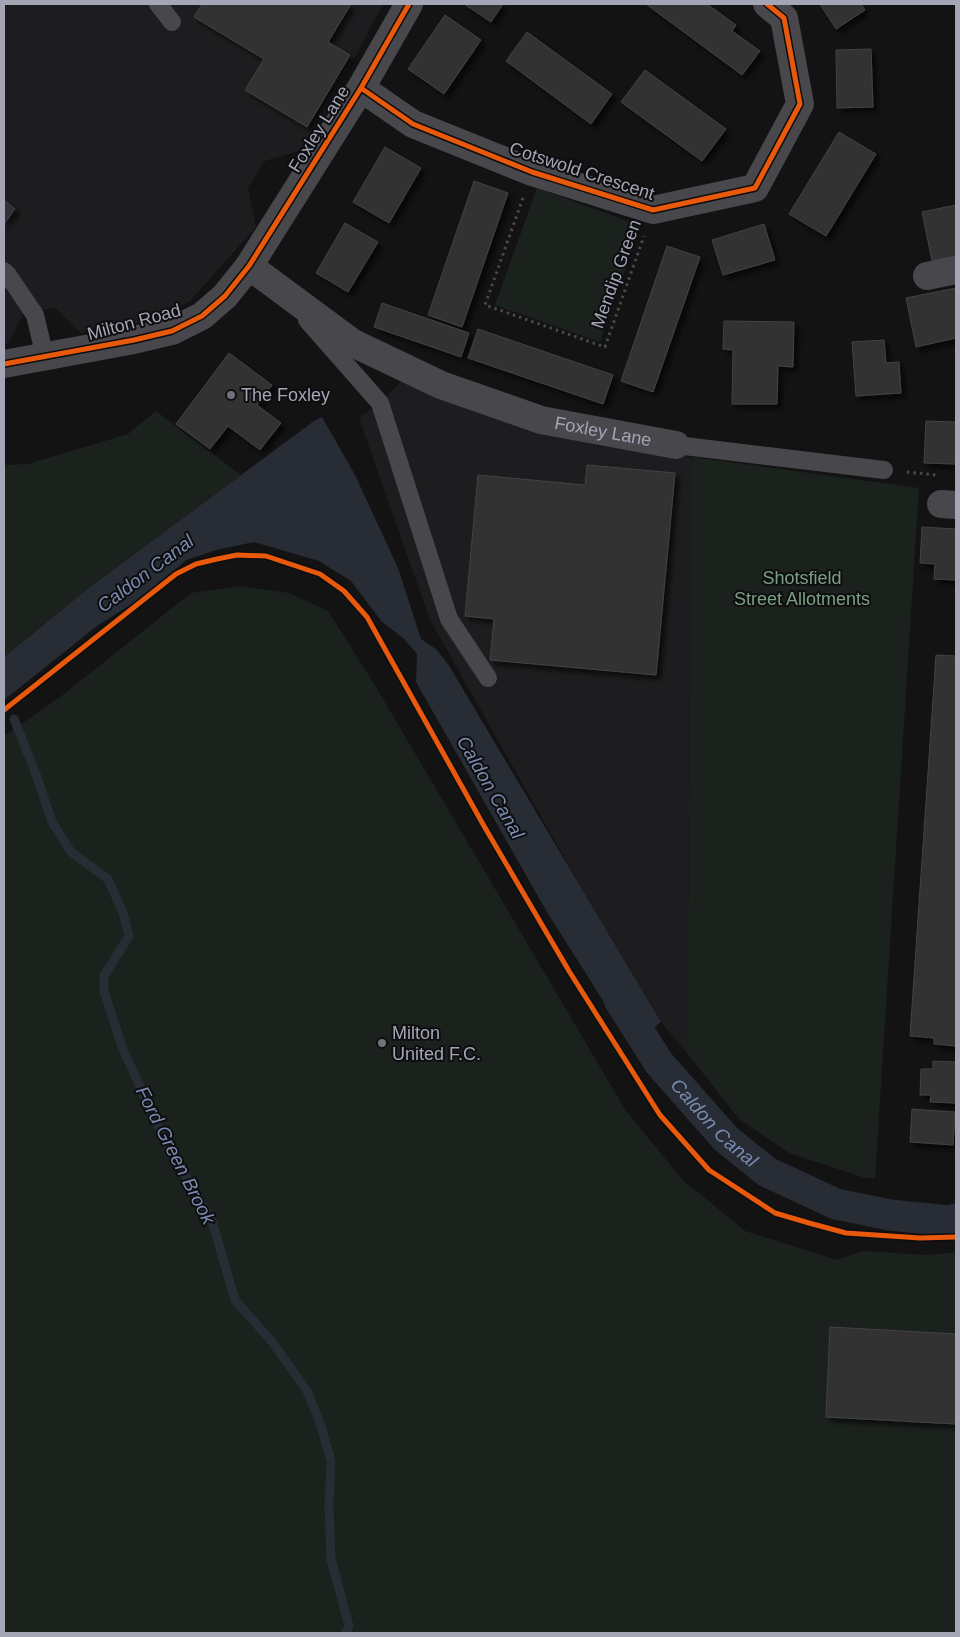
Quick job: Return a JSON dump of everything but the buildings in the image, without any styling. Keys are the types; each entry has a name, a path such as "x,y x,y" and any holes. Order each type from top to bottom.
{"street":[{"name":"Foxley Lane","path":"409,4 361,88 249,266 353,343 441,385 541,420 676,445"},
{"name":"Cotswold Crescent","path":"361,88 413,124 532,172 654,210 755,188 800,104 784,18 767,4"},
{"name":"Milton Road","path":"4,364 134,340 172,330 202,316 225,296 249,266"},
{"path":"927,276 956,270"}],"lane":[{"path":"158,4 172,22"},
{"path":"4,271 35,314 45,357"},
{"path":"282,292 380,403 449,619 488,678"},
{"path":"676,445 884,470"}],"path":[{"path":"884,470 942,475 949,505"}],"shaded area":[{"path":"4,4 383,4 307,148 265,161 248,188 256,227 190,301 152,321 81,333 55,308 24,312 9,343 4,344"},
{"path":"403,379 510,420 600,446 692,457 687,1053 661,1022 582,889 430,620 359,418 380,403"}],"green space":[{"path":"537,188 641,226 600,342 495,305"},
{"path":"156,411 241,475 90,587 4,657 4,465 28,464 128,434"},
{"name":"Shotsfield Street Allotments","path":"692,457 919,488 875,1179 862,1177 789,1153 739,1119 687,1053"},
{"name":"Milton United F.C.","path":"240,586 289,593 328,611 376,687 626,1111 683,1180 745,1231 837,1260 863,1251 928,1255 956,1252 956,1633 4,1633 4,736 60,697 191,593"}],"water":[{"path":"322,417 355,475 398,568 421,639 436,649 448,664 661,1022 631,1045 547,912 416,682 417,654 403,638 382,622 351,581 319,561 254,542 216,550 186,560 146,595 97,626 4,700 4,657 90,587 314,421"}],"waterway":[{"name":"Ford Green Brook","path":"14,719 36,774 52,822 71,852 108,879 123,913 129,936 104,976 104,991 122,1047 164,1139 212,1221 235,1300 273,1343 307,1391 320,1423 331,1461 329,1506 331,1559 349,1626 345,1633"},
{"name":"Caldon Canal","path":"619,1000 659,1063 726,1139 767,1172 836,1204 890,1215 949,1221 956,1219"}],"cycle path":[{"path":"4,364 134,340 172,331 202,316 225,296 249,266 361,88 409,4"},
{"path":"361,88 413,124 532,172 653,210 755,188 800,104 784,18 767,4"},
{"path":"4,710 176,574 196,564 237,555 266,556 320,574 344,591 367,617 484,826 569,971 660,1115 709,1170 775,1213 809,1223 846,1233 920,1238 956,1237"}],"place":[{"name":"The Foxley","path":"231,395"},
{"name":"Milton United F.C.","path":"382,1043"}]}
